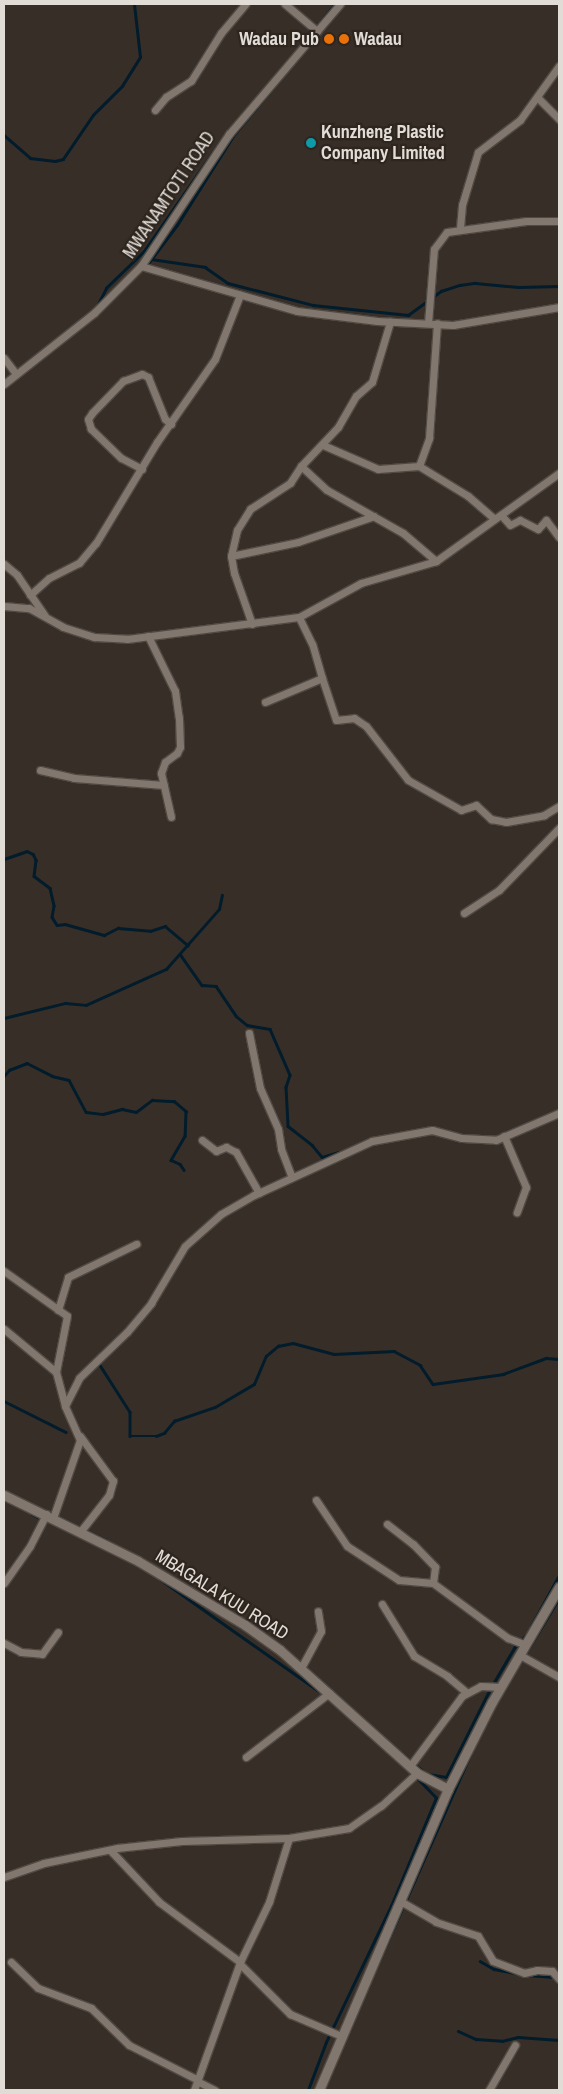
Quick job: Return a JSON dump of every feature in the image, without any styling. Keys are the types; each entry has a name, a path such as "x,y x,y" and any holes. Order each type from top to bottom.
{"street":[{"path":"155,110 166,97 191,81 221,32 246,4"},
{"path":"285,4 317,31"},
{"name":"MWANAMTOTI ROAD","path":"4,384 94,313 141,266 230,134 340,4"},
{"path":"460,228 462,205 478,152 520,120 538,98 559,66"},
{"path":"538,98 559,119"},
{"path":"428,323 434,249 447,232 460,228 541,219 559,222"},
{"path":"141,266 296,311 390,322 481,322 539,308 559,307"},
{"path":"30,595 49,578 78,563 88,553 215,359 240,295"},
{"path":"252,624 234,573 231,556 237,530 250,509 290,483 302,466 323,446 356,396 372,382 390,322"},
{"path":"419,466 429,438 437,323"},
{"path":"4,358 16,374"},
{"path":"142,469 121,458 91,429 88,419 123,381 142,374 148,377 165,420 171,424"},
{"path":"323,446 378,469 419,466 459,490 510,525 520,520 538,529 546,520 559,537"},
{"path":"302,466 327,490 403,533 436,561"},
{"path":"4,606 29,608 46,618 94,637 148,636 299,617 361,584 436,561 559,472"},
{"path":"231,556 298,542 374,516"},
{"path":"4,564 17,575 46,618"},
{"path":"299,617 312,644 336,720 354,718 366,726 408,780 462,810 476,805 491,819 506,822 544,815 559,806"},
{"path":"148,636 175,691 179,718 180,747 162,767 171,817"},
{"path":"265,702 322,678"},
{"path":"40,770 74,778 164,785"},
{"path":"464,913 499,890 559,828"},
{"path":"249,1033 260,1088 278,1129 281,1150 292,1177"},
{"path":"65,1406 89,1365 127,1332 151,1303 186,1246 221,1214 292,1177 372,1141 409,1132 432,1130 462,1138 485,1140 504,1136 559,1113"},
{"path":"504,1136 526,1187 517,1212"},
{"path":"202,1140 216,1151 226,1147 236,1152 259,1193"},
{"path":"58,1310 68,1277 136,1244"},
{"path":"4,1271 58,1310 67,1320 56,1372 65,1406 80,1436 114,1480 109,1495 80,1532"},
{"path":"4,1329 56,1372"},
{"path":"4,1583 49,1516 80,1436"},
{"name":"MBAGALA KUU ROAD","path":"4,1495 138,1561 213,1605 273,1645 418,1773 448,1789"},
{"path":"316,1500 347,1546 399,1580 433,1583 508,1638 526,1645"},
{"path":"387,1524 413,1544 435,1567 433,1583"},
{"path":"320,2090 341,2036 402,1902 448,1789 500,1687 559,1587"},
{"path":"382,1604 414,1656 447,1676 467,1693"},
{"path":"301,1668 321,1632 318,1611"},
{"path":"4,1644 21,1652 42,1654 58,1632"},
{"path":"520,1655 559,1678"},
{"path":"410,1766 467,1693 481,1686 500,1687"},
{"path":"246,1757 329,1693"},
{"path":"4,1877 44,1863 111,1850 182,1841 289,1838 356,1825 418,1773"},
{"path":"194,2090 196,2080 240,1963 270,1902 289,1838"},
{"path":"111,1850 158,1902 240,1963 290,2014 341,2036"},
{"path":"402,1902 436,1922 478,1936 493,1961 524,1973 538,1969 552,1971 559,1979"},
{"path":"11,1962 38,1988 91,2008 129,2045 214,2090"},
{"path":"489,2090 515,2045"}],"waterway":[{"path":"4,135 30,158 55,161 63,159 93,115 122,86 140,57 134,4"},
{"path":"317,26 335,4"},
{"path":"147,265 177,225 233,136 281,78"},
{"path":"97,306 106,288 144,251 226,133"},
{"path":"151,259 205,267 228,283 313,305 408,315 441,291 460,285 475,283 518,287 559,286"},
{"path":"4,859 27,851 33,854 36,860 34,876 50,888 54,906 52,917 57,925 65,924 104,935 118,928 150,931 165,926 188,945"},
{"path":"4,1018 65,1003 86,1005 166,969 219,909 222,895"},
{"path":"180,954 202,985 216,986 236,1016 247,1025 270,1029 290,1075 286,1087 288,1126 312,1145 322,1157 338,1152"},
{"path":"4,1076 9,1070 27,1063 52,1076 69,1080 86,1112 103,1114 122,1109 136,1112 152,1100 174,1101 186,1111 185,1136 171,1160 180,1164 184,1170"},
{"path":"98,1362 130,1412 130,1436 156,1436 164,1433 174,1421 215,1407 254,1384 266,1356 278,1346 293,1343 334,1354 394,1351 420,1365 433,1384 503,1374 546,1358 559,1359"},
{"path":"4,1401 66,1432"},
{"path":"32,1514 42,1519"},
{"path":"56,1516 106,1540"},
{"path":"157,1568 206,1597"},
{"path":"531,1626 559,1575"},
{"path":"160,1579 319,1691"},
{"path":"524,1656 559,1598"},
{"path":"259,1630 277,1643"},
{"path":"493,1684 514,1648 526,1635"},
{"path":"287,1651 350,1707"},
{"path":"428,1774 446,1777 490,1689"},
{"path":"380,1735 423,1771"},
{"path":"378,1963 473,1749"},
{"path":"308,2090 326,2042 391,1906 436,1798 416,1777"},
{"path":"480,1961 494,1969 519,1974"},
{"path":"527,1975 554,1977"},
{"path":"458,2031 476,2039 502,2041 518,2037 559,2040"}],"place":[{"name":"Wadau Pub","path":"329,39"},
{"name":"Wadau","path":"344,39"},
{"name":"Kunzheng Plastic Company Limited","path":"311,143"}]}
